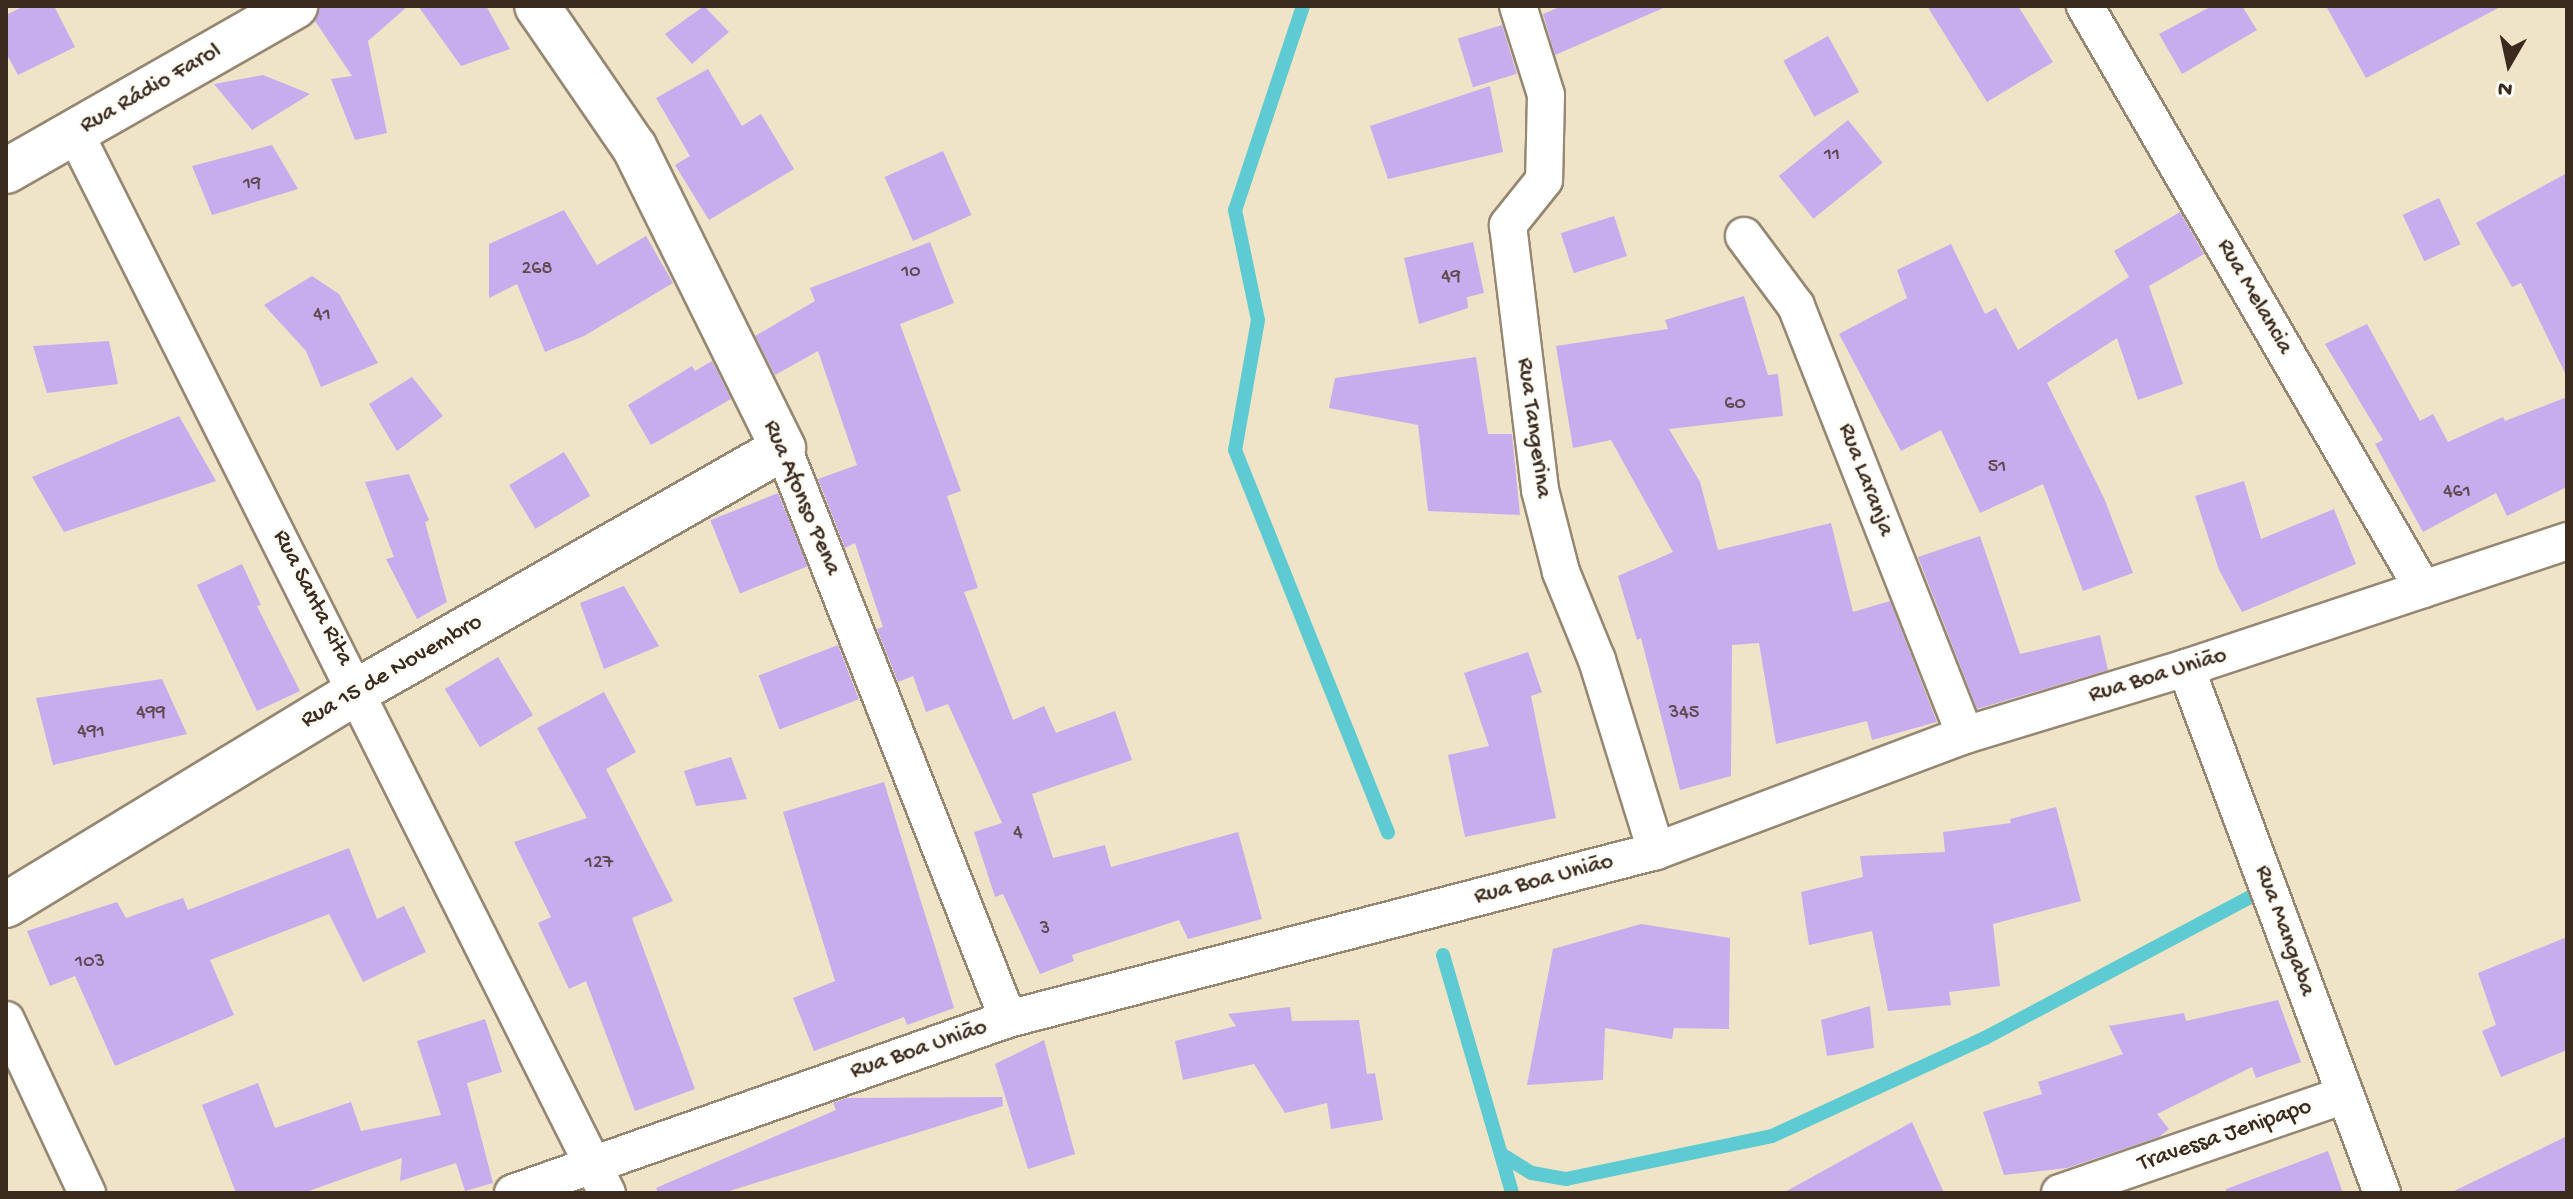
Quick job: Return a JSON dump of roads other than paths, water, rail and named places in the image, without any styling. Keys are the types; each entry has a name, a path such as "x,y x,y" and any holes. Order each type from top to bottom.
{"street":[{"name":"Rua Rádio Farol","path":"6,171 295,6"},
{"name":"Rua Afonso Pena","path":"537,6 634,147 783,448 1008,1019"},
{"name":"Rua Tangerina","path":"1518,6 1546,95 1544,180 1508,225 1540,490 1561,572 1597,660 1656,851"},
{"name":"Rua Melancia","path":"2085,6 2423,589"},
{"name":"Rua Santa Rita","path":"75,133 359,690 600,1178"},
{"name":"Rua Laranja","path":"1744,236 1796,306 1965,735"},
{"name":"Rua 15 de Novembro","path":"6,905 359,690 783,448"},
{"name":"Rua Boa União","path":"513,1193 600,1178 1008,1019 1656,851 1965,735 2186,668 2567,541"},
{"name":"Rua Mangaba","path":"2186,668 2382,1193"},
{"path":"6,1020 87,1193"},
{"name":"Travessa Jenipapo","path":"2060,1193 2345,1095"}],"waterway":[{"path":"1303,6 1235,210 1258,320 1235,450 1388,832"},
{"path":"1501,1154 1532,1173 1566,1179 1772,1136 1985,1038 2254,895"},
{"path":"1443,955 1512,1193"}]}
